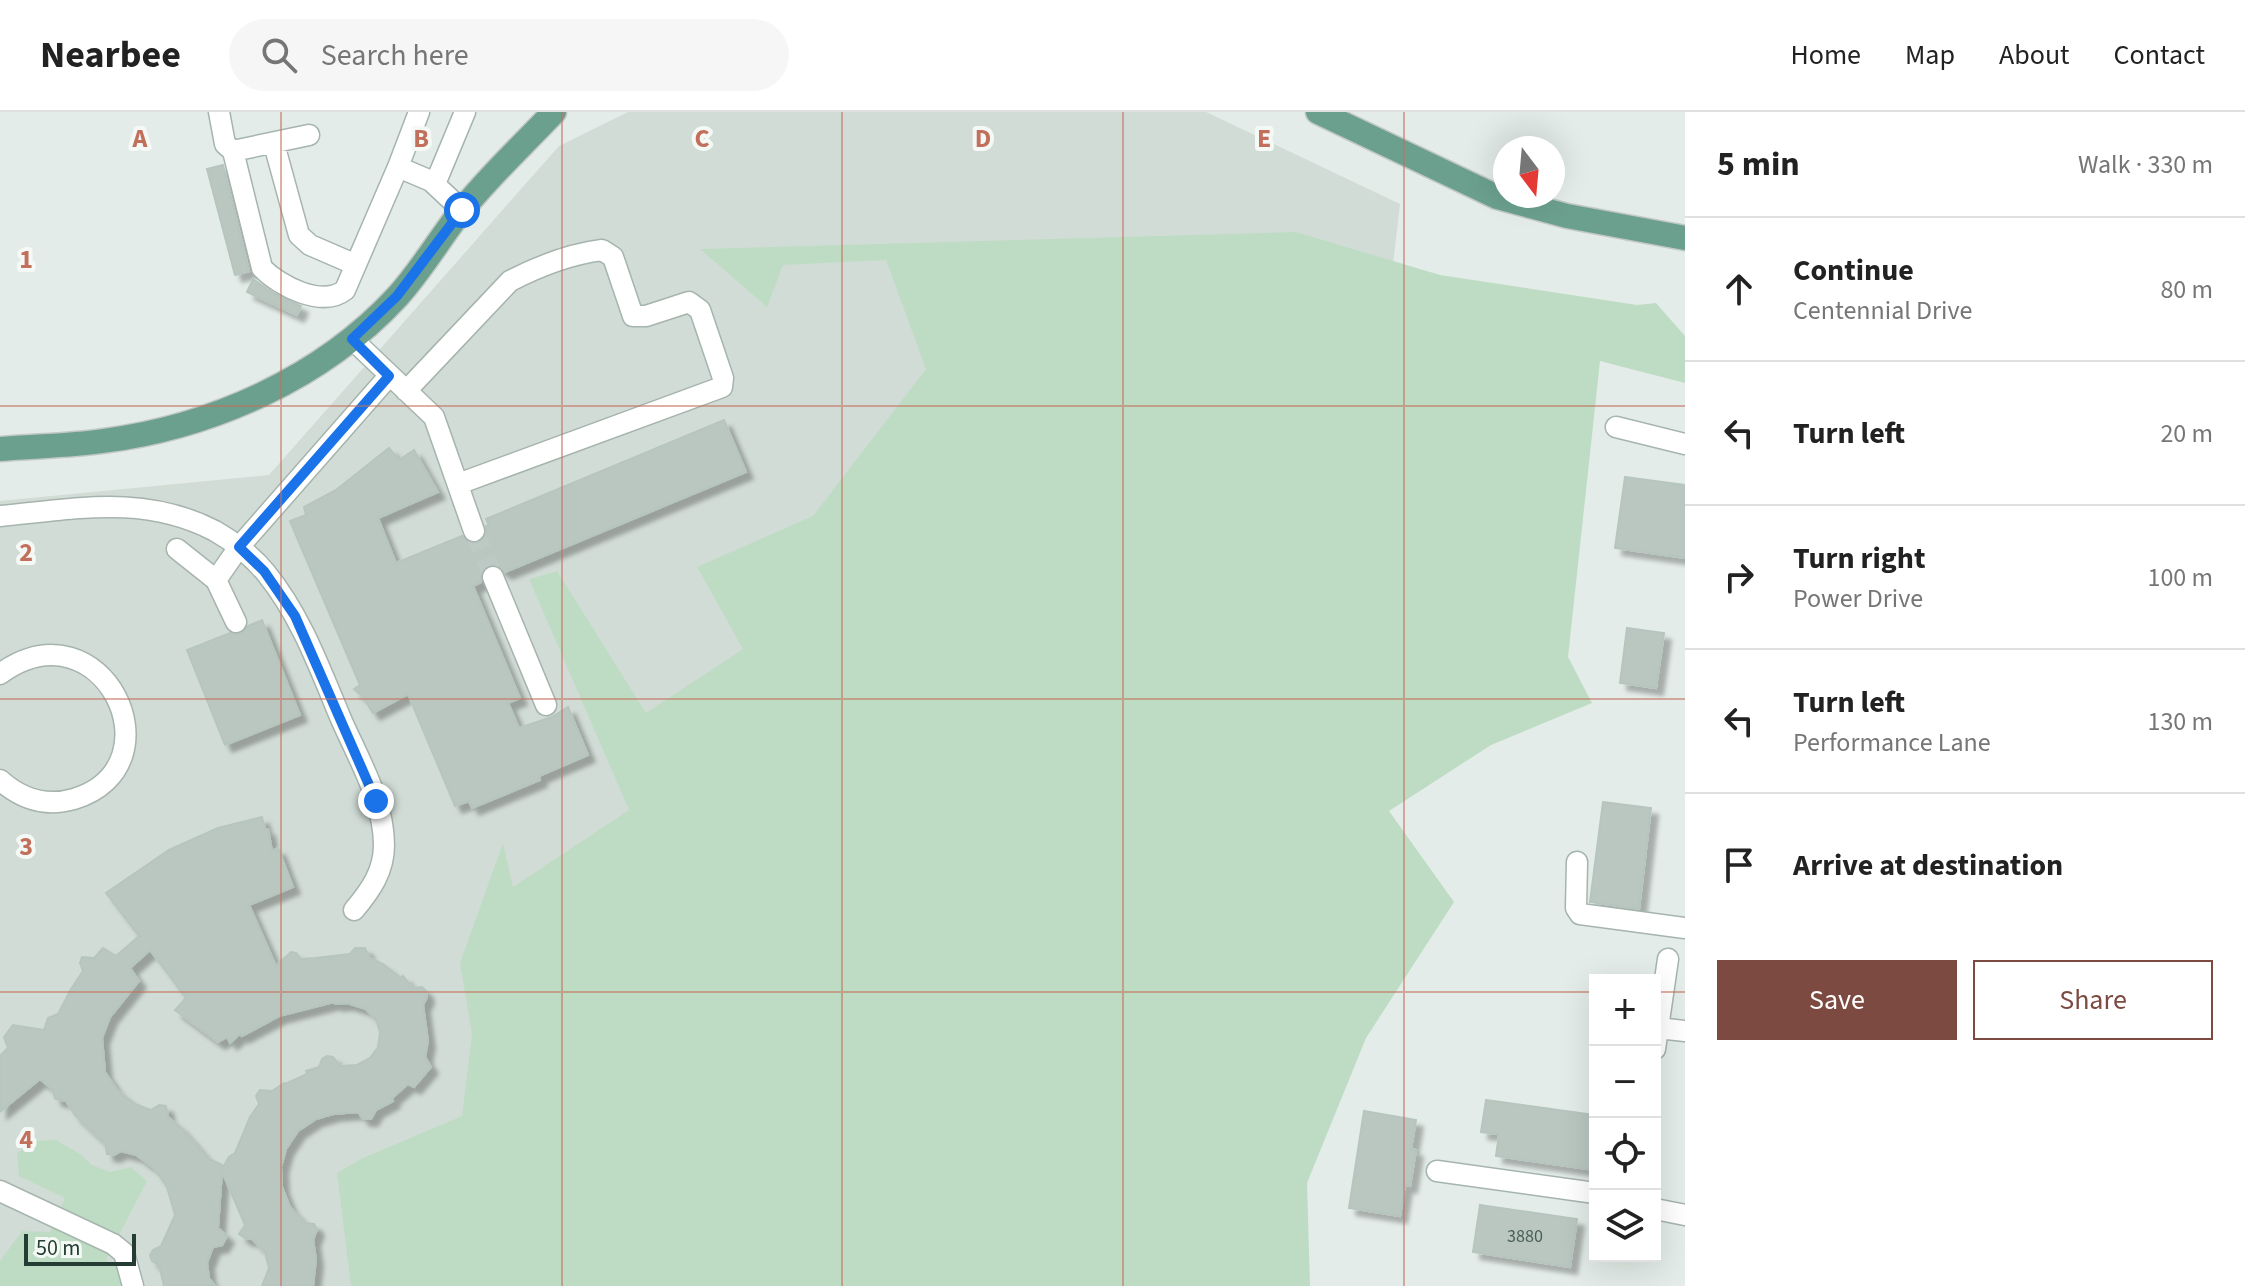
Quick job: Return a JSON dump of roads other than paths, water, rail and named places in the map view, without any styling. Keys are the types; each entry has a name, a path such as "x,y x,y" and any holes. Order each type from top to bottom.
{"main road":[{"path":"0,449 103,441 161,430 232,410 297,375 352,339 397,296 462,210 554,112"},
{"path":"1318,112 1497,197 1567,216 1685,238"}],"street":[{"path":"219,112 225,144 233,151 260,265 266,273 310,295 329,298 345,290 419,112"},
{"path":"435,184 465,112"},
{"path":"233,151 309,135"},
{"path":"274,144 299,235 310,245 354,264"},
{"path":"398,167 435,184 462,210"},
{"path":"406,391 510,281 582,252 602,250 613,257 633,316 646,316 689,302 700,310 723,378 722,387 458,484"},
{"path":"352,339 434,417 474,531"},
{"path":"216,580 239,547 389,376"},
{"path":"1616,427 1685,444"},
{"path":"0,516 140,507 172,512 216,531 239,547 264,571 295,616 376,801 383,825 382,862 375,884 354,910"},
{"path":"177,549 216,580 236,622"},
{"path":"493,577 546,705"},
{"path":"0,780 32,800 61,802 96,790 107,781 121,760 125,744 116,699 104,677 91,665 68,657 51,656 3,666"},
{"path":"1577,862 1576,908 1580,914 1685,928"},
{"path":"1661,1007 1668,959"},
{"path":"1661,1028 1685,1031"},
{"path":"1437,1171 1589,1192"},
{"path":"0,1191 113,1244 124,1253 133,1286"},
{"path":"1661,1210 1685,1215"}],"tunnel":[{"path":"474,531 493,577"}]}
